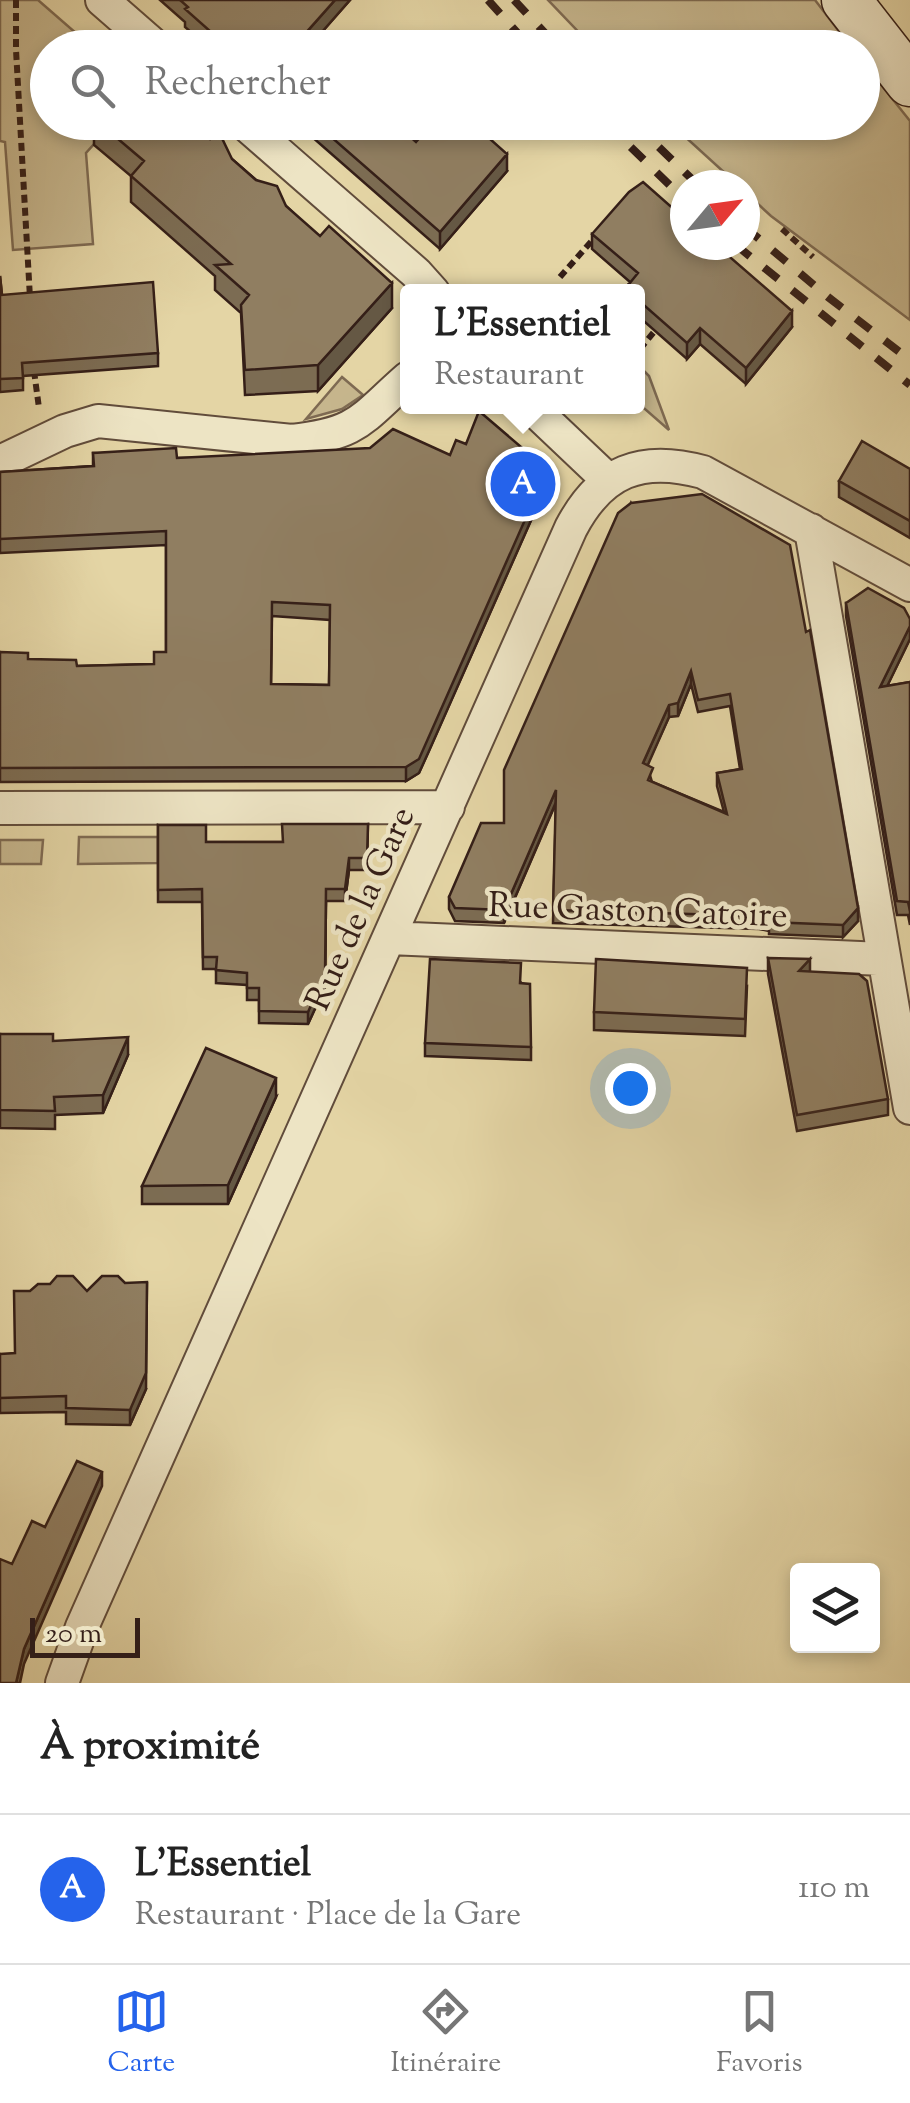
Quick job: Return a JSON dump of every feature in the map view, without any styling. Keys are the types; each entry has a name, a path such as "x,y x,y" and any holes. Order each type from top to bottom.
{"main road":[{"path":"846,0 869,30"},
{"path":"880,44 910,82"}],"street":[{"path":"102,0 136,30"},
{"path":"264,140 426,284"},
{"path":"0,462 81,425 98,422 292,441 313,439 364,421 400,386"},
{"path":"538,414 608,480 646,466 678,465 726,481 910,585"},
{"name":"Rue de la Gare","path":"62,1683 82,1626 571,528 592,494 608,480"},
{"path":"811,530 910,1108"},
{"path":"0,808 448,807"},
{"name":"Rue Gaston Catoire","path":"389,938 882,960"}],"path":[{"path":"16,0 30,302"},
{"path":"560,277 604,226"},
{"path":"782,228 813,257"},
{"path":"645,343 669,315"},
{"path":"34,360 36,398 48,439"}],"shaded area":[{"path":"0,0 38,0 72,30 30,30 30,140 98,140 86,153 93,244 13,250 5,142 0,141"},
{"path":"548,0 815,0 838,30 577,30"},
{"path":"880,83 910,121 910,320 760,206 760,170 722,170 689,140 880,140"},
{"path":"645,372 649,376 669,430 645,409"},
{"path":"342,377 363,395 342,409 306,419"},
{"path":"79,837 158,837 158,863 78,864"},
{"path":"0,840 43,840 41,864 0,864"}],"building":[{"path":"180,0 335,0 308,30 209,30 185,9 188,7"},
{"path":"119,140 223,140 232,159 256,180 277,186 286,206 320,236 329,226 392,283 318,365 245,370 241,305 249,295 215,265 231,264 131,176 144,161"},
{"path":"335,140 491,140 507,154 440,232"},
{"path":"643,182 670,206 670,260 733,260 792,311 746,368 700,328 687,343 645,306 645,284 629,284 638,273 592,234"},
{"path":"0,276 2,295 153,282 158,353 22,363 23,378 0,379"},
{"path":"478,414 483,414 541,464 544,477 419,759 406,767 0,768 0,652 28,653 28,659 76,660 77,666 154,664 154,652 166,652 166,531 0,539 0,472 94,466 93,453 176,448 177,458 370,448 393,429 450,455 456,440 466,444","holes":["272,602 330,605 329,685 271,684"]},
{"path":"862,441 910,469 910,521 839,481"},
{"path":"702,494 790,545 806,632 810,630 858,908 843,925 769,922 770,919 759,916 553,910 556,790 504,910 455,908 449,897 481,823 504,823 504,770 618,513 631,503","holes":["691,671 698,700 730,694 742,769 717,773 727,814 648,780 653,768 643,763 669,705 678,703"]},
{"path":"868,588 904,608 910,619 880,687 910,682 910,911 908,902 897,901 846,603"},
{"path":"282,824 368,824 367,858 349,858 345,889 326,889 325,975 308,1012 259,1011 259,988 247,988 247,973 216,970 217,957 203,957 202,889 158,890 158,825 206,825 206,842 283,842"},
{"path":"768,958 810,959 799,971 859,974 867,981 888,1099 797,1115"},
{"path":"430,959 521,963 520,983 530,984 531,1047 425,1043"},
{"path":"596,959 747,968 745,1019 594,1012"},
{"path":"0,1034 53,1034 53,1041 128,1037 103,1095 54,1097 55,1111 0,1110"},
{"path":"206,1048 276,1078 228,1185 142,1186"},
{"path":"57,1276 73,1276 87,1291 102,1276 118,1276 125,1283 147,1282 146,1373 130,1410 66,1408 66,1396 0,1398 0,1354 15,1353 14,1291 30,1291 38,1284 50,1284"},
{"path":"77,1461 102,1472 24,1649 16,1683 0,1683 0,1559 12,1564 32,1521 45,1527"}],"railway":[{"path":"488,0 515,30"},
{"path":"514,0 542,30"},
{"path":"623,140 670,185"},
{"path":"652,140 683,170"},
{"path":"760,240 910,360"},
{"path":"755,260 910,385"}],"place":[{"name":"L'Essentiel","path":"523,484"}]}
